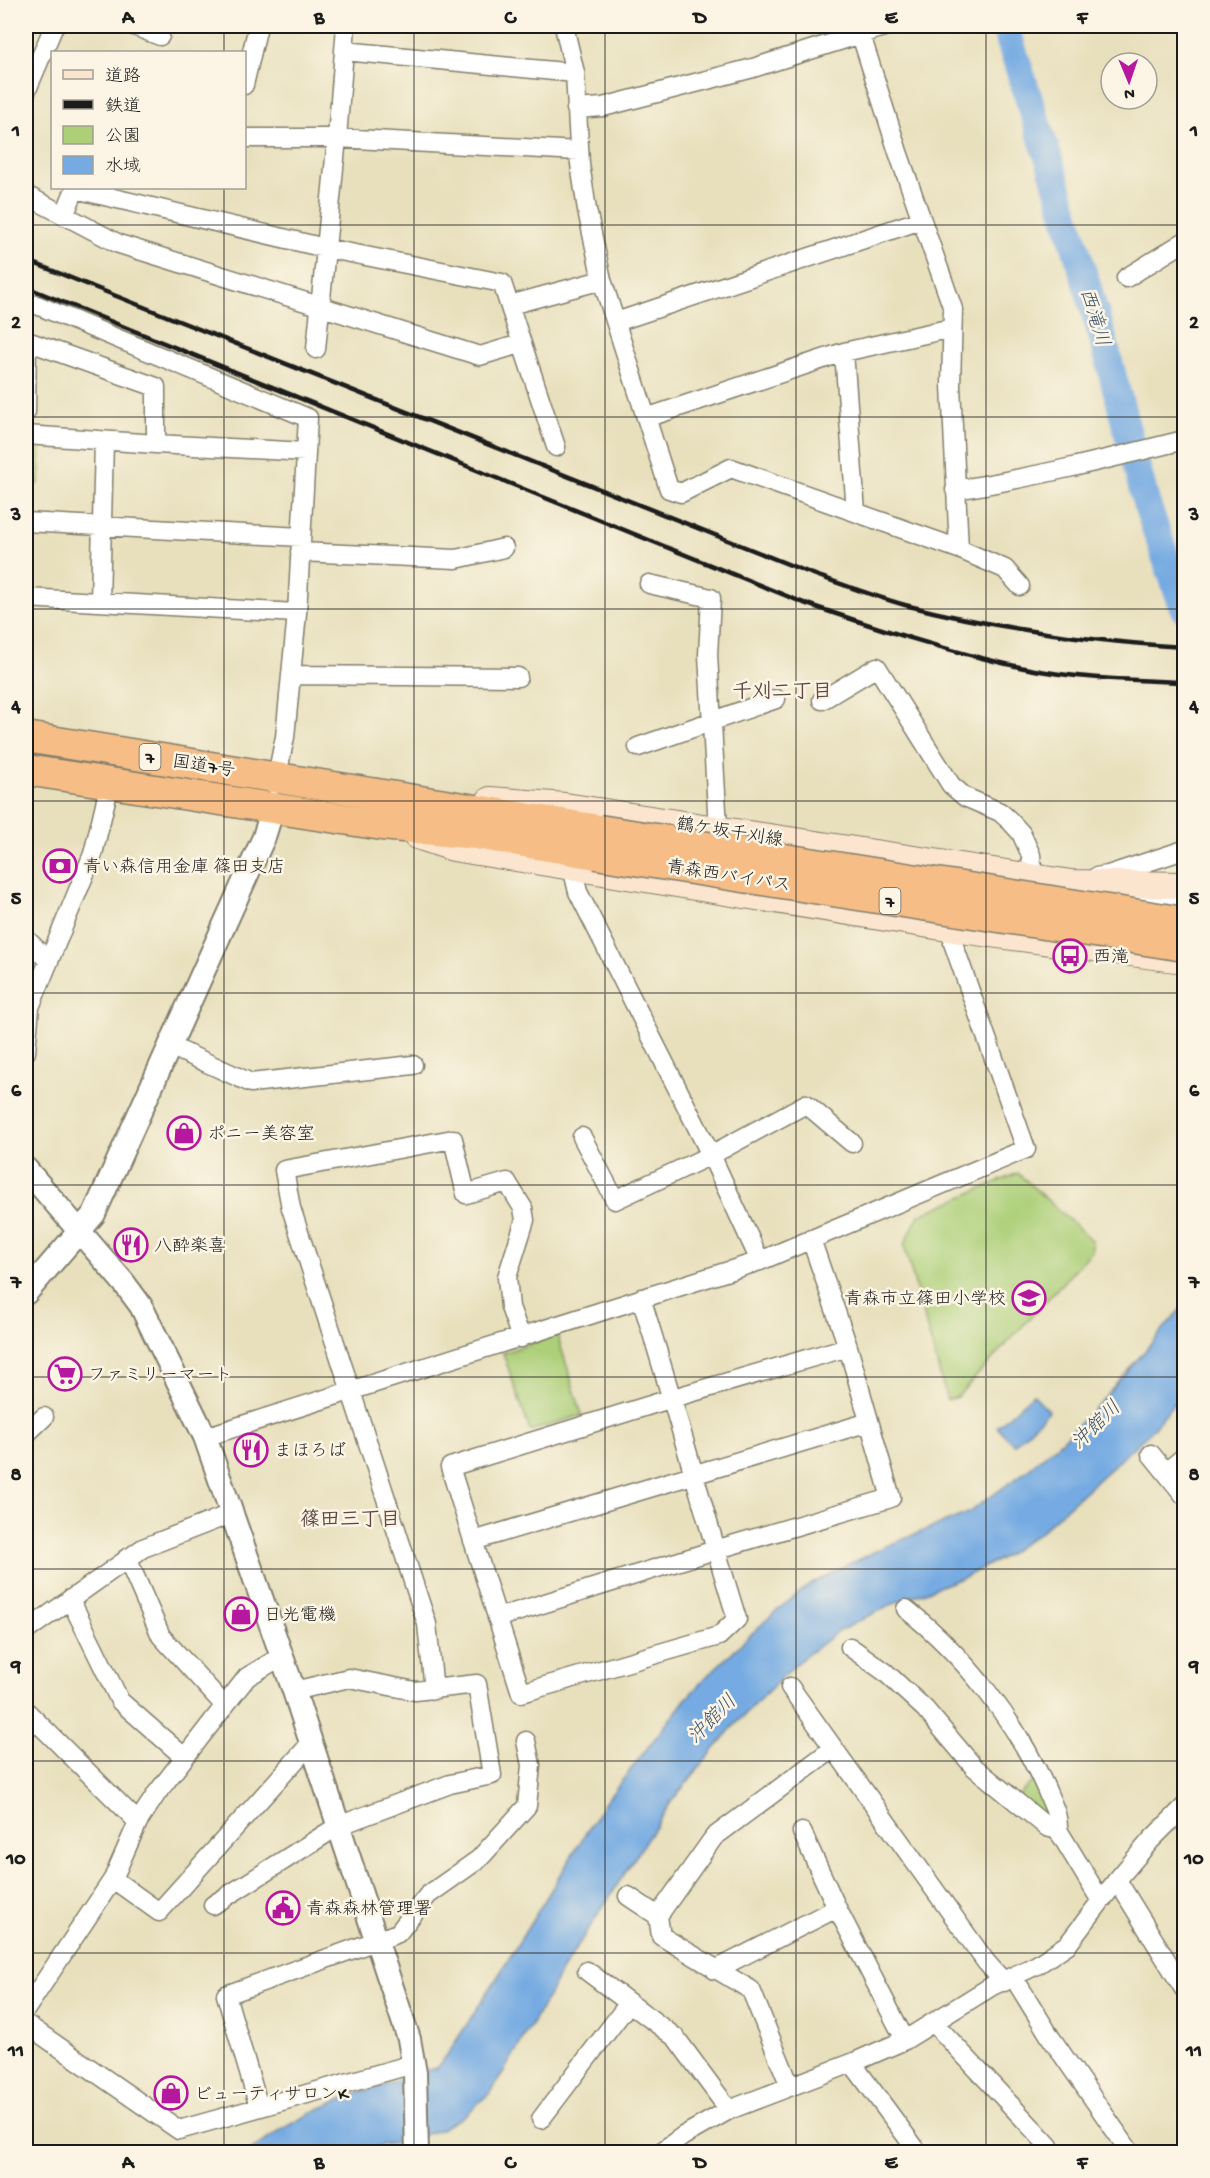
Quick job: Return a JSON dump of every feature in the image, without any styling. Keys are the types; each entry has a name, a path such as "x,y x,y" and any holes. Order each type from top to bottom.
{"highway":[{"name":"国道7号","path":"26,737 275,777"},
{"name":"国道7号","path":"26,770 273,808"},
{"name":"青森西バイパス","path":"275,777 458,809 589,850 1185,922"},
{"name":"青森西バイパス","path":"273,808 382,825 476,834 589,850 1185,946"}],"main road":[{"name":"鶴ケ坂千刈線","path":"275,777 313,774 459,797 566,806 1068,883 1185,885"},
{"path":"589,850 954,929 1184,960"}],"street":[{"path":"26,92 54,26"},
{"path":"134,26 160,38"},
{"path":"246,77 258,26"},
{"path":"316,349 346,26"},
{"path":"564,26 575,73 579,151 587,210 602,280 669,489 681,493 732,468 959,549 1005,569 1020,586"},
{"path":"576,109 603,106 753,68 887,26"},
{"path":"861,35 921,220 953,309 951,385 959,549"},
{"path":"344,51 575,73"},
{"path":"246,138 337,138 579,151"},
{"path":"64,216 75,189 325,248 502,283 520,344 556,447"},
{"path":"26,195 119,244 480,356 520,344"},
{"path":"616,322 921,220"},
{"path":"1126,278 1185,242"},
{"path":"510,305 602,280"},
{"path":"26,303 37,305 308,418 297,613 285,737 275,777 273,808 264,837 94,1214 26,1293"},
{"path":"646,418 844,352 952,328"},
{"path":"26,412 27,341 156,387 156,444"},
{"path":"844,352 856,512"},
{"path":"26,435 104,442 306,452"},
{"path":"955,490 998,483 1185,440"},
{"path":"100,603 104,442"},
{"path":"26,522 102,525 456,559 504,548"},
{"path":"649,584 711,598 708,655 718,828"},
{"path":"26,598 297,613"},
{"path":"822,700 877,667 951,785 965,796 1000,812 1021,832 1031,855 1033,878"},
{"path":"291,675 518,677"},
{"path":"638,747 776,699"},
{"path":"26,1052 30,1007 93,855 110,783"},
{"path":"589,850 578,892 711,1155 760,1261"},
{"path":"1068,883 1108,875 1185,850"},
{"path":"205,1437 760,1261 1026,1149 953,943 965,867"},
{"path":"1068,883 1185,903"},
{"path":"26,939 49,961"},
{"path":"170,1046 250,1083 413,1065"},
{"path":"582,1137 615,1200 711,1155 806,1104 852,1143"},
{"path":"434,1690 427,1624 291,1208 284,1170 453,1140 466,1194 507,1182 523,1208 525,1220 507,1277 510,1307 521,1338"},
{"path":"26,1169 141,1306 205,1437 294,1691 409,2039 414,2068 417,2147"},
{"path":"497,1618 891,1498 848,1347 811,1239"},
{"path":"641,1298 673,1398 715,1550 737,1619 719,1636 521,1693 450,1467 673,1398 848,1347"},
{"path":"26,1434 44,1417"},
{"path":"473,1541 869,1422"},
{"path":"1151,1454 1185,1495"},
{"path":"1166,1472 1185,1457"},
{"path":"26,1631 143,1548 233,1514"},
{"path":"127,1558 161,1636 225,1704"},
{"path":"70,1599 120,1701 184,1757"},
{"path":"906,1609 928,1626 960,1659 993,1700 1037,1767 1059,1819 1058,1830 1101,1901"},
{"path":"850,1647 885,1672 925,1710 974,1767 1047,1827 1058,1830"},
{"path":"26,2009 113,1879 138,1821 184,1757 247,1677 282,1656"},
{"path":"213,1905 339,1826 450,1784 492,1775 477,1684 415,1691 349,1678 294,1691"},
{"path":"790,1687 986,1962 1009,1980 1130,2152"},
{"path":"26,1711 138,1821"},
{"path":"259,2107 226,1995 398,1933 428,1895 479,1859 527,1806 531,1765 526,1741"},
{"path":"113,1879 159,1912 311,1743"},
{"path":"790,2086 751,1990 661,1936 658,1916 714,1837 834,1748"},
{"path":"661,2152 683,2136 729,2110 905,2040 992,1986 1037,1965 1068,1944 1151,1840 1185,1807"},
{"path":"802,1832 837,1908 905,2040"},
{"path":"1117,1880 1185,1989"},
{"path":"628,1896 658,1916"},
{"path":"715,1970 837,1908"},
{"path":"587,1971 676,2038 729,2110"},
{"path":"541,2119 629,2003"},
{"path":"934,2023 1049,2146 1043,2152"},
{"path":"26,2024 179,2130 259,2107 414,2068"},
{"path":"852,2063 918,2152"}],"green space":[{"path":"26,444 41,445 39,484 26,484"},
{"path":"1018,1173 1092,1241 1092,1251 957,1397 947,1400 904,1245 919,1215"},
{"path":"557,1334 582,1415 530,1431 503,1353"},
{"path":"1034,1780 1050,1813 1043,1820 1018,1796"}],"water":[{"name":"沖館川","path":"1184,1305 1184,1392 1147,1435 1040,1532 1005,1556 967,1576 888,1606 836,1633 798,1662 731,1729 671,1802 562,1970 492,2091 464,2116 443,2128 405,2142 383,2145 362,2152 249,2152 282,2129 319,2109 356,2093 436,2068 447,2055 502,1970 603,1805 685,1700 707,1676 776,1611 808,1586 884,1547 968,1513 1026,1471 1067,1436 1101,1402"},
{"path":"1033,1394 1049,1411 1014,1445 997,1427"}],"waterway":[{"name":"西滝川","path":"1005,26 1052,169 1103,339 1146,502 1184,609"}],"railway":[{"path":"26,260 810,573 869,594 905,605 1009,627 1079,637 1184,647"},
{"path":"26,287 804,603 941,647 1024,668 1084,677 1184,682"}],"place":[{"name":"青い森信用金庫 篠田支店","path":"60,866"},
{"name":"西滝","path":"1070,956"},
{"name":"ポニー美容室","path":"184,1133"},
{"name":"八酔楽喜","path":"131,1245"},
{"name":"青森市立篠田小学校","path":"1029,1298"},
{"name":"ファミリーマート","path":"65,1374"},
{"name":"まほろば","path":"251,1450"},
{"name":"日光電機","path":"241,1614"},
{"name":"青森森林管理署","path":"283,1908"},
{"name":"ビューティサロンK","path":"171,2093"}],"district":[{"name":"千刈二丁目","path":"782,690"},
{"name":"篠田三丁目","path":"350,1518"}]}
